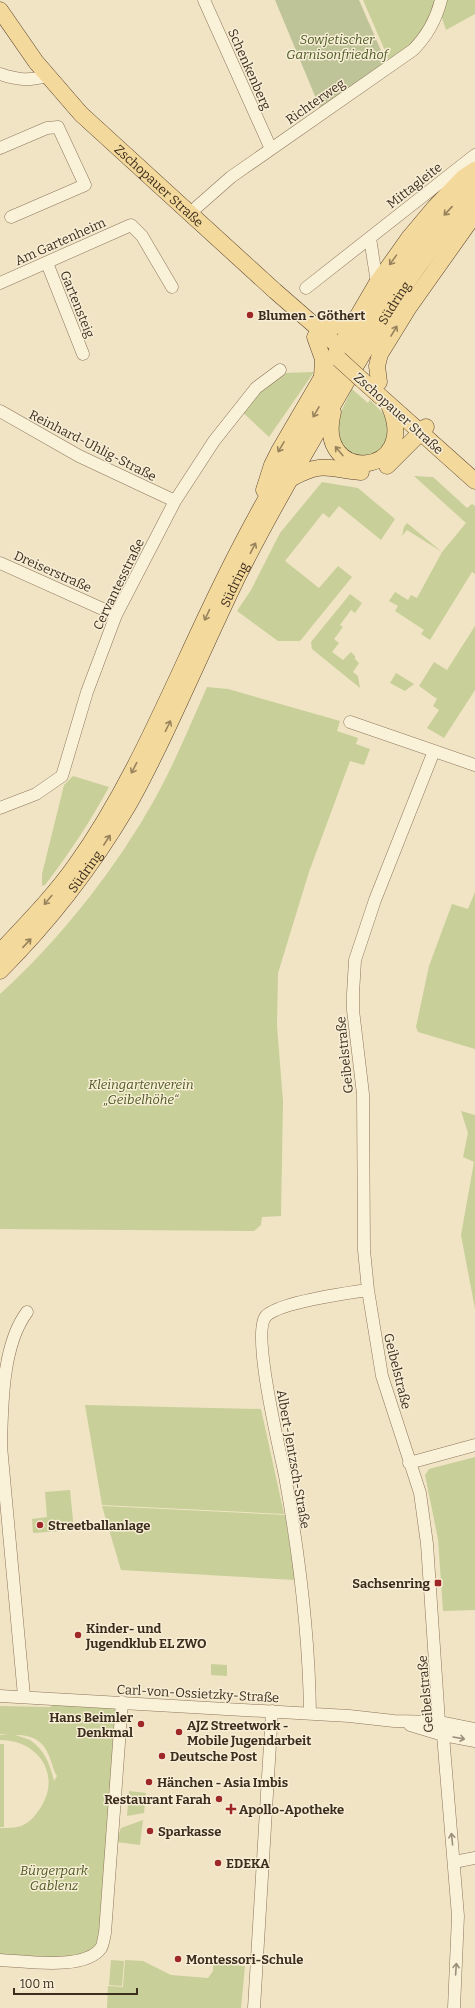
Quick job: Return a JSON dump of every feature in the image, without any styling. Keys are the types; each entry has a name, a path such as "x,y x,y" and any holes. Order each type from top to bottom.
{"main road":[{"name":"Zschopauer Straße","path":"0,10 47,76 96,129 258,275 275,291 288,309 364,375 390,405 423,430 475,474"},
{"path":"256,518 272,465 322,377 340,353 357,317 378,283 409,238 435,207 463,178 475,170"},
{"name":"Südring","path":"0,952 46,903 74,868 120,795 172,692 224,579 300,438 386,292 424,239 475,183"},
{"name":"Südring","path":"0,971 65,899 105,843 128,807 182,697 238,577 337,399 398,294 432,248 475,200"},
{"path":"379,382 377,366 380,354 409,307 475,214"},
{"path":"322,377 323,359 315,331 346,324 357,317"},
{"name":"Zschopauer Straße","path":"364,375 379,382 423,430 475,481"},
{"path":"337,399 330,431 333,445 342,456 356,463 363,464 384,457 393,445 396,438 396,425 390,405"},
{"path":"292,478 318,467 367,472 377,470 388,465 423,430"}],"street":[{"name":"Schenkenberg","path":"204,0 271,149"},
{"name":"Richterweg","path":"189,214 231,177 413,50 425,38 434,22 441,0"},
{"path":"0,74 17,80 33,80 47,76"},
{"path":"0,148 47,128 58,127 85,185 11,217"},
{"name":"Mittagleite","path":"306,288 475,155"},
{"name":"Am Gartenheim","path":"0,283 131,224 142,236 172,287"},
{"path":"370,238 378,283"},
{"name":"Gartensteig","path":"47,263 83,354"},
{"name":"Cervantesstraße","path":"0,808 36,794 62,776 87,692 116,615 175,501 214,441 256,388 280,370"},
{"name":"Reinhard-Uhlig-Straße","path":"0,411 79,456 175,501"},
{"name":"Dreiserstraße","path":"0,563 116,615"},
{"path":"350,722 475,765"},
{"name":"Geibelstraße","path":"434,751 378,893 355,960 353,1010 363,1094 364,1250 368,1290 382,1376 420,1493 427,1544 440,1722 443,1735 458,1916 454,2008"},
{"name":"Albert-Jentzsch-Straße","path":"310,1713 310,1687 303,1602 285,1477 271,1407 261,1331 265,1317 278,1308 368,1290"},
{"path":"24,1696 1,1446 2,1405 6,1369 15,1336 21,1320 27,1312"},
{"path":"409,1463 475,1445"},
{"name":"Carl-von-Ossietzky-Straße","path":"0,1696 24,1696 310,1713 394,1721 440,1722 475,1729"},
{"path":"0,1960 64,1963 79,1961 91,1956 101,1948 105,1933 122,1702"},
{"path":"254,2008 272,1711"},
{"name":"Carl-von-Ossietzky-Straße","path":"394,1721 443,1735 475,1741"},
{"path":"454,1862 475,1858"}],"green space":[{"name":"Sowjetischer Garnisonfriedhof","path":"275,0 359,0 386,62 320,108"},
{"path":"363,0 435,0 423,33 409,46 389,60"},
{"path":"445,0 475,0 475,14 446,30 441,15"},
{"path":"314,372 269,437 239,409 283,373"},
{"path":"352,389 368,403 370,400 383,413 392,433 377,455 354,456 339,443 337,420"},
{"path":"414,476 433,477 467,508 472,504 475,506 475,574 472,572 430,640 421,634 424,630 395,611 398,606 389,601 395,592 408,600 411,595 417,598 442,552 466,523"},
{"path":"322,482 358,488 395,519 381,540 339,506 329,518 323,513 285,561 319,588 338,566 352,577 300,641 278,641 237,611 251,590 280,533"},
{"path":"407,523 442,552 407,530 402,536 404,527"},
{"path":"350,594 362,603 355,613 351,610 340,625 343,627 334,639 339,643 332,652 343,660 351,652 355,656 355,659 359,663 353,672 358,676 360,688 312,649 311,642"},
{"path":"475,626 475,690 444,738 427,728 439,710 433,706 437,699 419,686 434,662 447,670"},
{"path":"396,673 414,684 405,691 390,683"},
{"name":"Kleingartenverein „Geibelhöhe“","path":"207,687 228,689 340,721 337,731 358,738 356,744 370,749 364,765 350,761 309,872 278,973 277,1026 283,1101 281,1216 262,1217 261,1225 254,1231 0,1229 0,994 66,926 106,875 142,822 164,782"},
{"path":"73,776 109,787 71,850 45,885 42,886 42,874 64,785"},
{"path":"475,892 475,1049 418,1032 416,1027 429,966 452,904 468,909"},
{"path":"461,1111 475,1115 475,1309 461,1235 474,1162 463,1157 468,1133"},
{"path":"85,1405 261,1409 284,1514 102,1505"},
{"path":"475,1457 475,1610 443,1611 438,1539 425,1475 429,1469"},
{"path":"70,1490 74,1530 33,1533 32,1519 47,1517 45,1492"},
{"path":"102,1506 285,1515 295,1580 121,1570"},
{"path":"211,1664 227,1665 227,1676 211,1675"},
{"name":"Bürgerpark Gablenz","path":"122,1702 105,1933 91,1956 0,1960 0,1828 19,1827 32,1819 36,1815 46,1797 49,1785 43,1762 36,1753 26,1746 0,1740 0,1735 9,1734 0,1734 0,1706 50,1707 55,1704","holes":["15,1735 34,1738 46,1749 57,1776 54,1781 49,1764 40,1748 30,1740"]},
{"path":"0,1744 4,1744 4,1827 0,1827"},
{"path":"129,1791 146,1793 144,1813 127,1816"},
{"path":"143,1820 140,1845 117,1842 121,1828"},
{"path":"111,1960 124,1961 122,1986 109,1985"},
{"path":"125,1960 143,1961 171,1975 208,1978 213,1971 213,1963 245,1966 241,2008 107,2008 108,1986 123,1987"}],"place":[{"name":"Blumen - Göthert","path":"250,315"},
{"name":"Streetballanlage","path":"40,1525"},
{"name":"Sachsenring","path":"438,1583"},
{"name":"Kinder- und Jugendklub EL ZWO","path":"78,1635"},
{"name":"Hans Beimler Denkmal","path":"141,1724"},
{"name":"AJZ Streetwork - Mobile Jugendarbeit","path":"179,1732"},
{"name":"Deutsche Post","path":"162,1756"},
{"name":"Hänchen - Asia Imbis","path":"149,1782"},
{"name":"Restaurant Farah","path":"219,1799"},
{"name":"Apollo-Apotheke","path":"231,1809"},
{"name":"Sparkasse","path":"150,1831"},
{"name":"EDEKA","path":"218,1863"},
{"name":"Montessori-Schule","path":"178,1959"}]}
